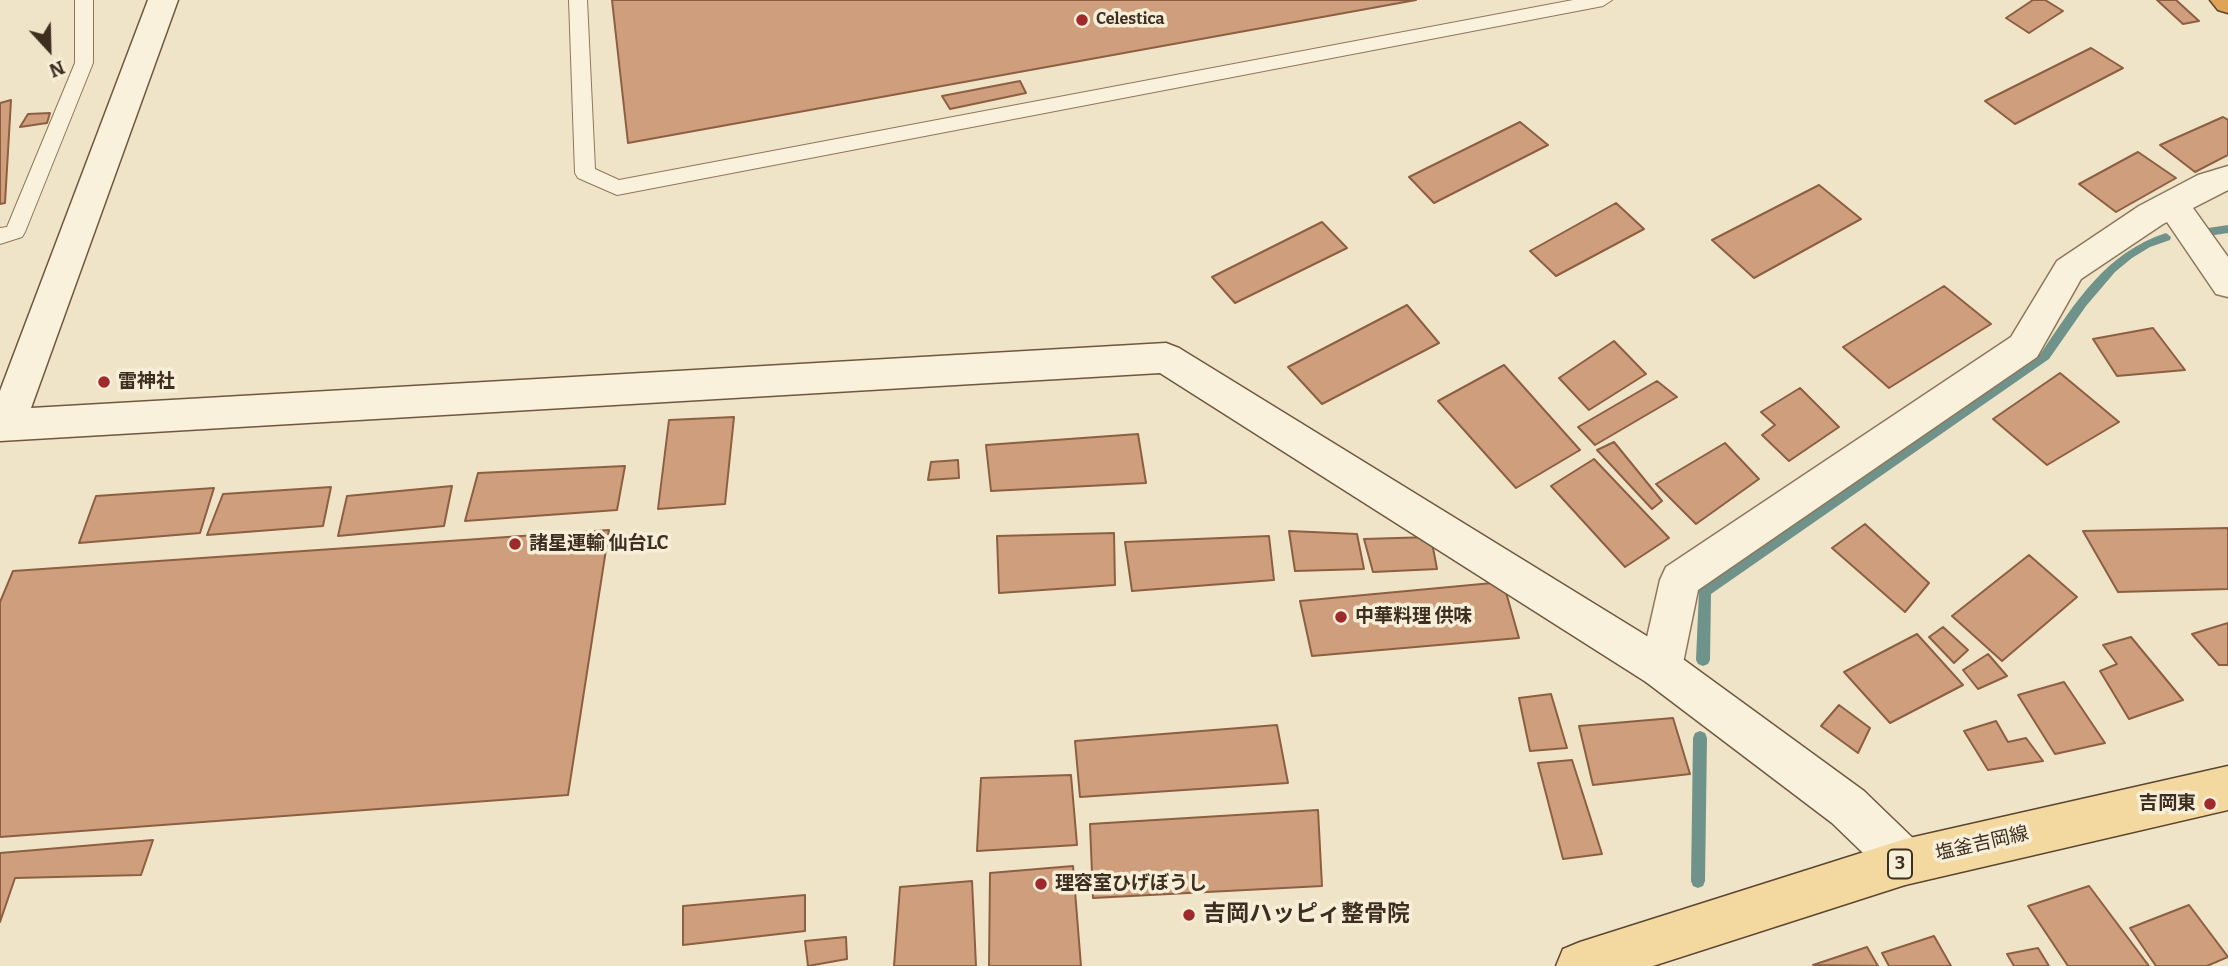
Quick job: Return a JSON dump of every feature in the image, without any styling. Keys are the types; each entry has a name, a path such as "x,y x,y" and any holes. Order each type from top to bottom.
{"main road":[{"name":"塩釜吉岡線","path":"1580,966 1905,862 2228,788"}],"street":[{"path":"163,0 3,425 1166,358 1661,668 1848,807 1905,862"},
{"path":"1661,668 1680,580 2024,347 2069,270 2172,204 2210,184 2228,178"},
{"path":"2172,204 2228,284"}],"lane":[{"path":"0,236 15,232 84,63 84,0"},
{"path":"578,0 585,173 617,188 1603,0"}],"building":[{"path":"612,0 1416,0 628,143"},
{"path":"2033,0 2045,0 2063,11 2029,33 2006,18"},
{"path":"2157,0 2176,0 2199,21 2183,24"},
{"path":"2091,48 2123,68 2015,124 1985,101"},
{"path":"1020,81 1026,93 950,109 942,96"},
{"path":"11,100 5,203 0,204 0,103"},
{"path":"50,113 47,123 20,127 28,114"},
{"path":"2223,117 2228,120 2228,155 2195,172 2160,145"},
{"path":"1520,122 1548,145 1434,203 1409,177"},
{"path":"2138,152 2176,178 2116,212 2079,184"},
{"path":"1819,185 1861,219 1754,278 1712,240"},
{"path":"1616,203 1644,229 1556,276 1530,251"},
{"path":"1322,222 1347,248 1235,303 1212,277"},
{"path":"1944,286 1991,324 1889,388 1843,347"},
{"path":"1407,305 1439,343 1322,404 1288,367"},
{"path":"2153,328 2185,370 2117,376 2093,339"},
{"path":"1614,341 1646,374 1589,410 1559,378"},
{"path":"1504,365 1580,450 1516,488 1438,401"},
{"path":"2060,373 2119,422 2047,465 1993,419"},
{"path":"1657,381 1677,397 1595,445 1578,427"},
{"path":"1800,388 1839,427 1789,461 1762,435 1775,425 1761,412"},
{"path":"734,417 725,504 658,509 669,420"},
{"path":"1138,434 1146,483 991,491 986,445"},
{"path":"1614,442 1662,501 1652,509 1597,450"},
{"path":"1725,443 1759,479 1696,524 1656,484"},
{"path":"1594,459 1669,538 1625,567 1551,486"},
{"path":"958,460 959,478 928,480 931,462"},
{"path":"625,466 617,510 465,521 478,473"},
{"path":"452,486 444,526 338,536 347,496"},
{"path":"331,487 323,526 207,535 223,494"},
{"path":"214,488 200,533 79,543 96,496"},
{"path":"1865,524 1929,583 1905,612 1832,548"},
{"path":"2228,528 2228,589 2118,592 2083,531"},
{"path":"609,530 568,795 0,837 0,602 13,571"},
{"path":"1289,531 1357,534 1364,569 1295,571"},
{"path":"1114,533 1115,585 999,593 997,536"},
{"path":"1269,536 1274,580 1132,591 1125,542"},
{"path":"1431,537 1437,569 1373,572 1364,539"},
{"path":"2029,555 2077,597 2002,661 1952,616"},
{"path":"1503,582 1519,638 1312,656 1300,601"},
{"path":"2228,623 2228,665 2219,665 2192,634"},
{"path":"1943,627 1968,650 1954,663 1929,637"},
{"path":"1917,634 1963,685 1890,723 1844,672"},
{"path":"2131,637 2183,700 2129,719 2100,671 2117,664 2103,645"},
{"path":"1988,654 2007,676 1978,689 1963,670"},
{"path":"2064,682 2105,743 2055,754 2018,695"},
{"path":"1551,694 1567,748 1530,751 1519,698"},
{"path":"1839,705 1870,728 1858,753 1821,726"},
{"path":"1673,718 1690,774 1593,785 1579,726"},
{"path":"1996,721 2008,742 2026,738 2043,761 1988,770 1964,731"},
{"path":"1277,725 1288,783 1080,797 1075,741"},
{"path":"1572,760 1602,854 1563,859 1538,763"},
{"path":"1071,775 1077,845 977,851 981,778"},
{"path":"1318,810 1322,886 1093,898 1090,824"},
{"path":"153,840 141,875 15,878 0,922 0,853"},
{"path":"1073,866 1081,966 989,966 990,873"},
{"path":"972,881 976,966 894,966 900,887"},
{"path":"2089,886 2149,966 2068,966 2028,906"},
{"path":"805,895 805,931 683,945 683,906"},
{"path":"2189,905 2228,957 2207,966 2156,966 2130,928"},
{"path":"1934,936 1951,966 1889,966 1882,953"},
{"path":"846,937 847,959 808,966 805,941"},
{"path":"1867,947 1878,966 1813,965"},
{"path":"2038,948 2049,966 2014,966 2007,954"}],"waterway":[{"path":"2208,232 2228,229"},
{"path":"1703,660 1705,591 2045,356 2082,303 2111,269 2146,244 2166,237"},
{"path":"1698,881 1700,738"}],"place":[{"name":"Celestica","path":"1082,20"},
{"name":"雷神社","path":"104,382"},
{"name":"諸星運輸 仙台LC","path":"515,544"},
{"name":"中華料理 供味","path":"1341,617"},
{"name":"吉岡東","path":"2210,804"},
{"name":"理容室ひげぼうし","path":"1041,884"},
{"name":"吉岡ハッピィ整骨院","path":"1189,915"}]}
